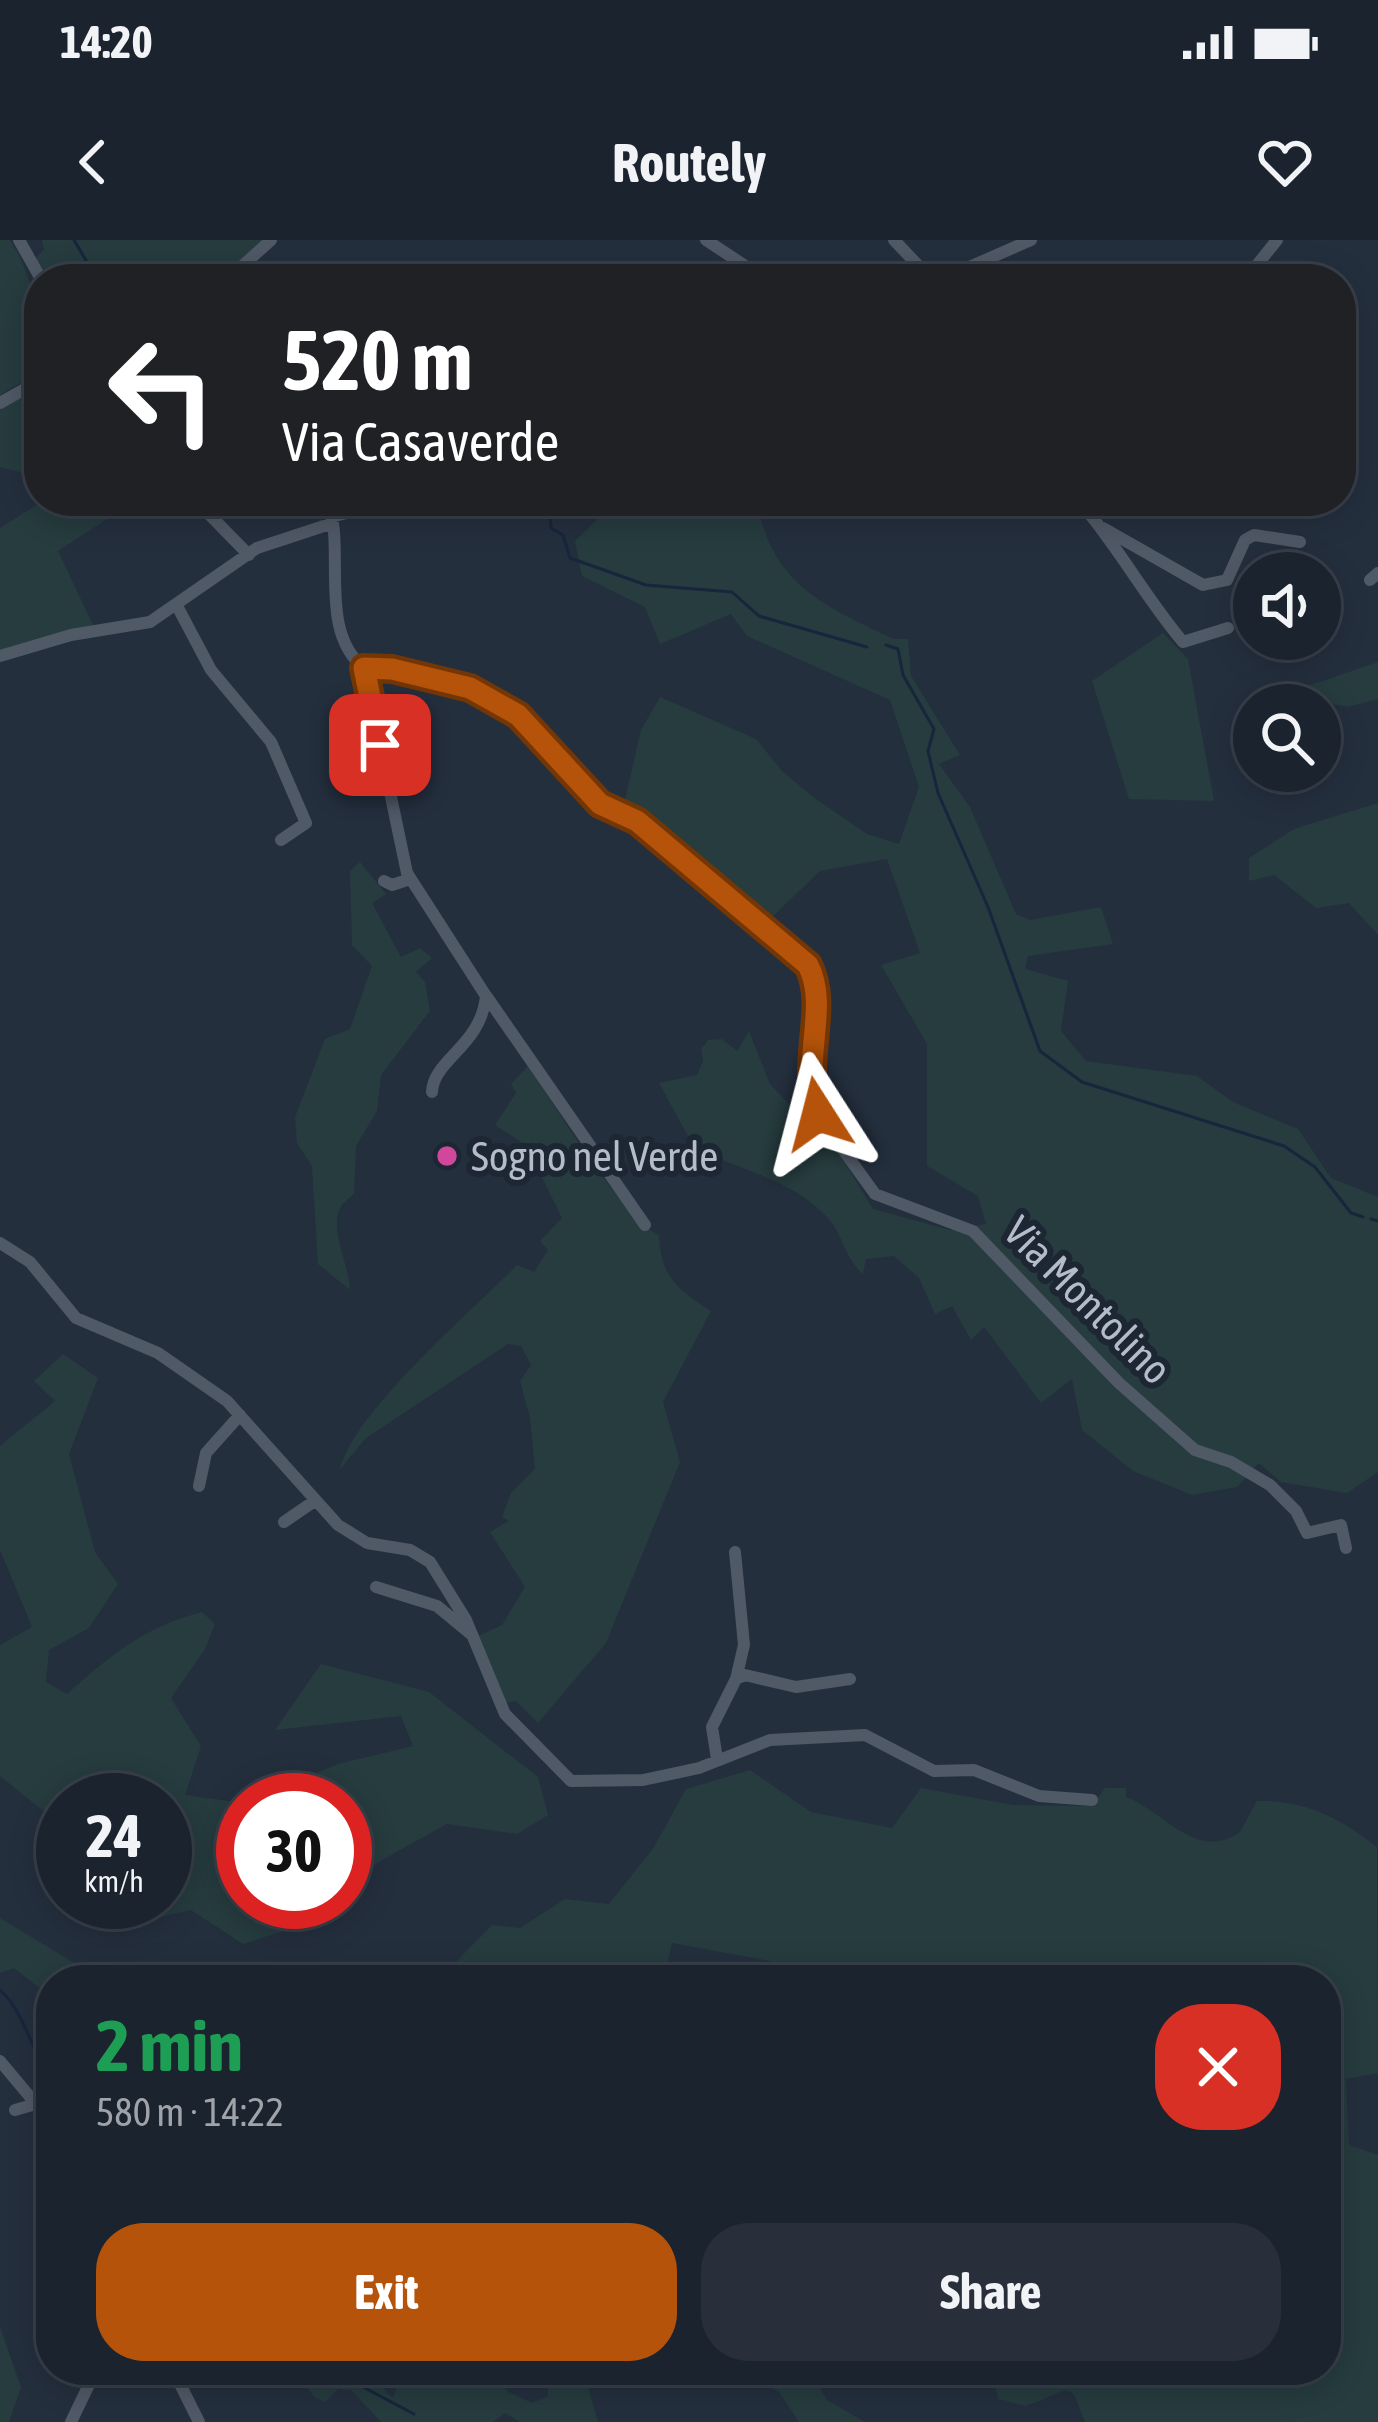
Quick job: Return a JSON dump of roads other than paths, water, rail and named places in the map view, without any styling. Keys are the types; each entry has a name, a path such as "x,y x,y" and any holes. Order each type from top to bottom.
{"street":[{"path":"245,264 271,240"},
{"path":"706,240 742,264"},
{"path":"894,240 917,264"},
{"path":"976,264 1031,240"},
{"path":"1258,264 1277,240"},
{"path":"211,516 249,555"},
{"path":"330,516 338,539 338,624 347,655 364,668 396,832 410,879 645,1226"},
{"path":"0,656 70,635 150,622 274,538 343,516"},
{"path":"1092,516 1148,600 1184,642 1228,628"},
{"path":"1103,528 1203,585 1228,580 1245,541 1254,535 1269,533 1300,542"},
{"path":"176,604 211,670 271,742 306,823 281,840"},
{"name":"Via Montolino","path":"364,668 392,669 470,688 518,715 600,804 637,821 808,965 817,983 808,1086 818,1114 875,1194 973,1231 1119,1383 1195,1450 1231,1462 1270,1485 1297,1511 1307,1533 1341,1525 1346,1548"},
{"path":"384,881 392,885 410,879"},
{"path":"432,1092 434,1077 479,1030 486,996"},
{"path":"0,1243 30,1262 76,1318 158,1353 240,1415 313,1502 367,1543 410,1550 430,1562 472,1634 505,1714 571,1781 644,1780 770,1740 865,1735 934,1771 974,1771 1039,1796 1092,1801"},
{"path":"199,1486 206,1453 240,1415"},
{"path":"284,1522 313,1502"},
{"path":"717,1759 712,1726 736,1679 744,1645 735,1552"},
{"path":"376,1587 437,1606 472,1634"},
{"path":"736,1679 745,1675 796,1687 850,1679"},
{"path":"0,2061 36,2104 15,2110"},
{"path":"71,2422 89,2385"},
{"path":"180,2385 199,2422"}],"waterway":[{"path":"74,240 88,264"},
{"path":"550,516 551,528 563,535 570,558 646,585 732,592 759,616 867,647"},
{"path":"886,645 898,649 903,675 934,729 928,751 938,793 988,907 1040,1051 1082,1082 1284,1146 1315,1167 1351,1213 1363,1217"},
{"path":"1371,1219 1378,1221"},
{"path":"0,1990 36,2050"},
{"path":"359,2385 414,2414"}],"place":[{"name":"Sogno nel Verde","path":"447,1156"}]}
